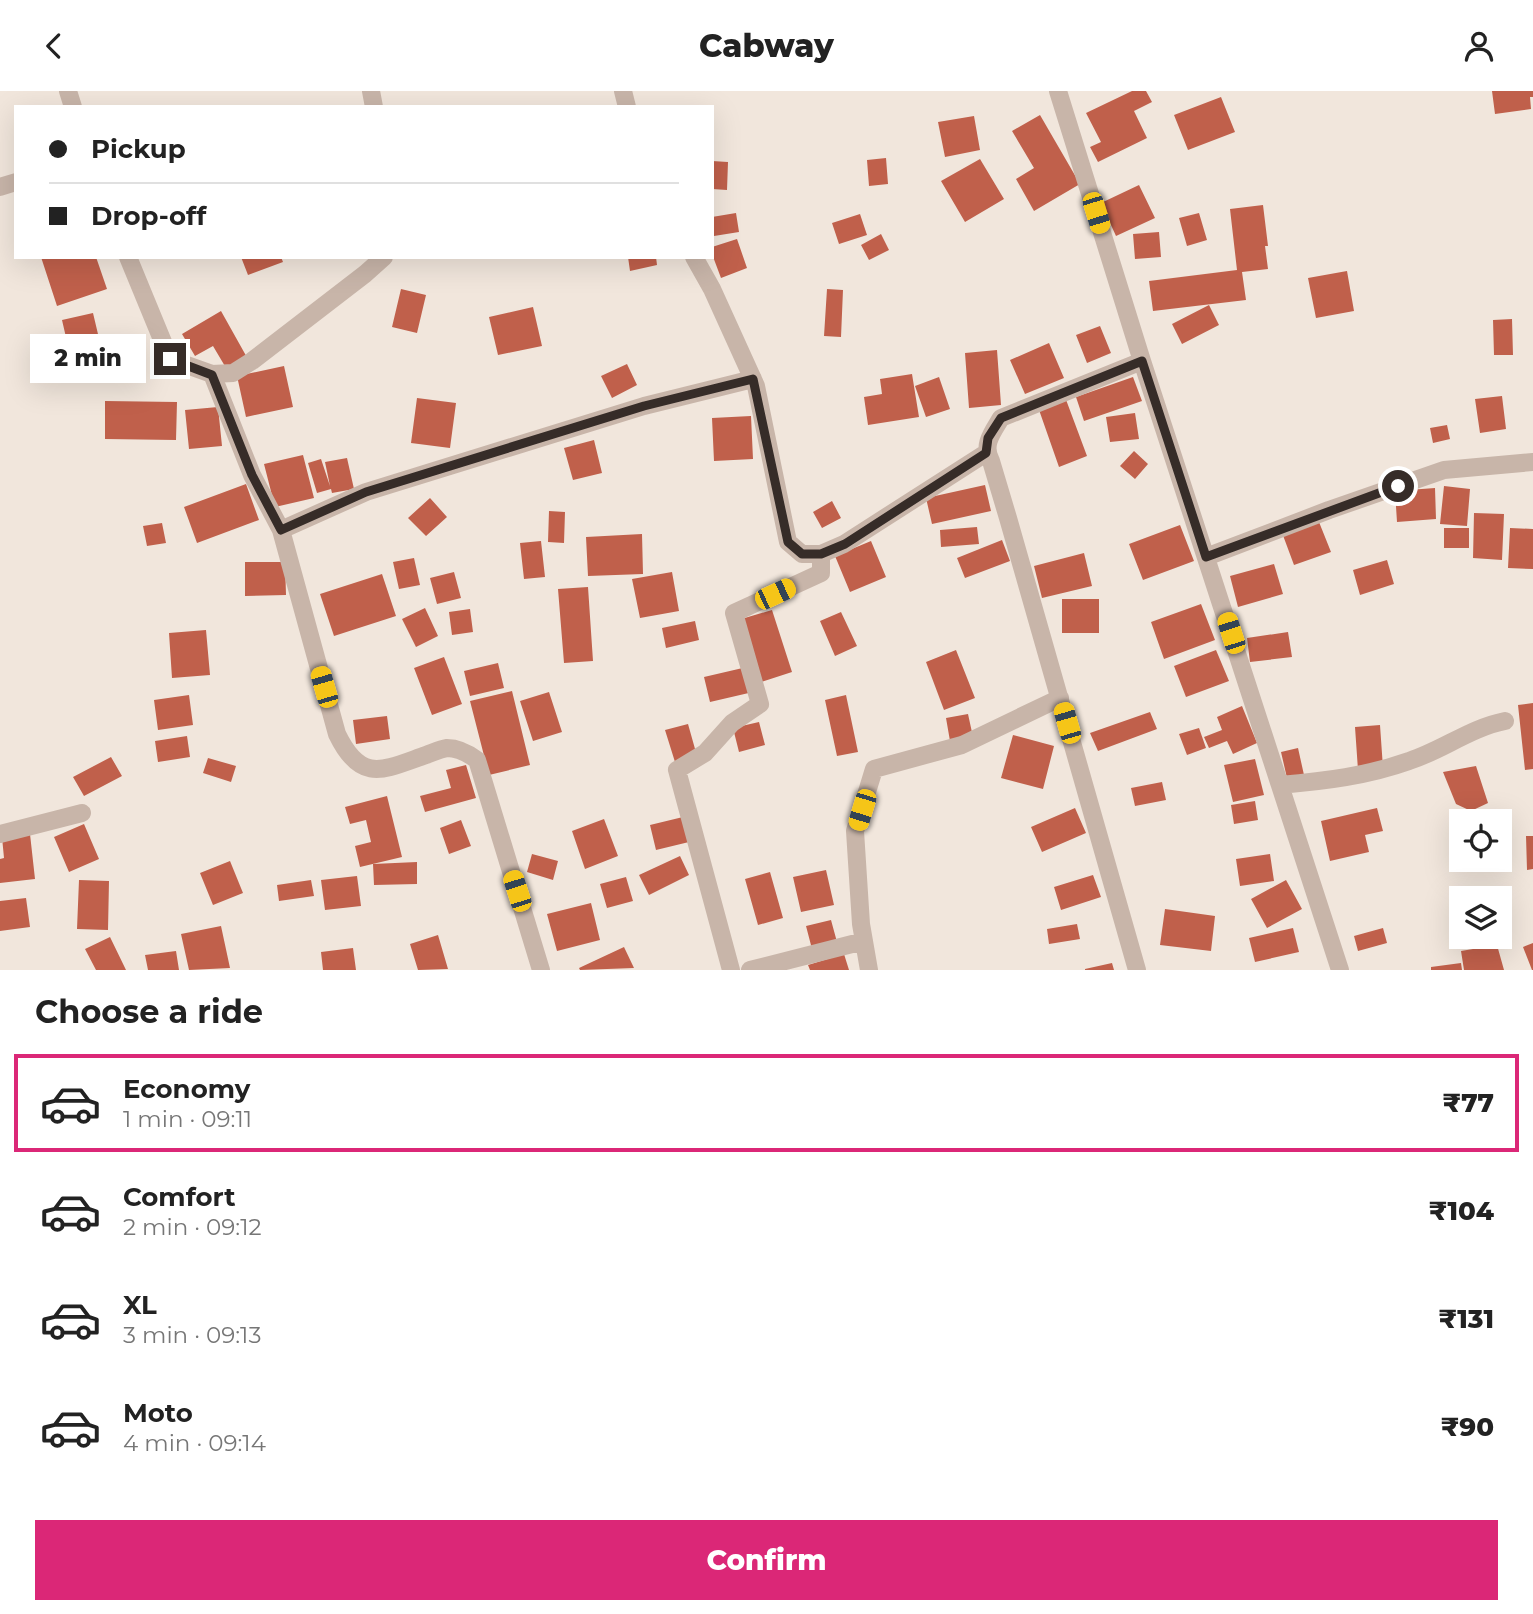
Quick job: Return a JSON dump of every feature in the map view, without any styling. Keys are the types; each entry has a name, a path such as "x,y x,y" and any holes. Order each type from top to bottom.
{"street":[{"path":"1058,91 1142,361 1340,970"},
{"path":"129,259 170,359 212,375 233,373 252,361 365,275 382,259"},
{"path":"695,259 712,289 753,379 788,542 802,554 821,554 845,544 986,453"},
{"path":"1137,970 995,473 986,453 988,438 1001,418 1142,361"},
{"path":"212,375 252,475 281,530 303,616 337,734 344,749 357,764 380,771 447,748 467,753 477,760 535,969"},
{"path":"281,530 366,492 644,406 753,379"},
{"path":"1206,557 1444,470 1533,462"},
{"path":"731,970 677,770 705,753 732,723 760,704 734,613 821,573 821,554"},
{"path":"869,970 864,941 856,831 874,769 962,745 1060,698"},
{"path":"1280,785 1346,779 1382,769 1412,760 1484,725 1505,721"},
{"path":"0,834 82,813"},
{"path":"750,970 864,941"}],"building":[{"path":"1132,91 1146,91 1152,102 1134,111 1147,138 1098,162 1090,147 1101,142 1086,113"},
{"path":"1492,91 1533,91 1533,97 1530,97 1531,109 1495,114"},
{"path":"1221,97 1235,132 1188,150 1174,115"},
{"path":"1040,115 1080,184 1034,211 1016,179 1034,168 1012,131"},
{"path":"974,116 980,150 945,157 938,122"},
{"path":"886,158 888,184 869,186 867,160"},
{"path":"980,159 1004,199 965,222 941,181"},
{"path":"714,161 728,162 727,190 714,189"},
{"path":"1139,185 1155,218 1116,236 1101,203"},
{"path":"1263,205 1268,269 1242,272 1246,300 1153,311 1149,281 1237,270 1230,209"},
{"path":"736,213 739,232 714,236 714,217"},
{"path":"1199,213 1207,240 1187,246 1179,218"},
{"path":"860,214 867,235 839,244 832,223"},
{"path":"1159,232 1161,257 1135,259 1133,234"},
{"path":"881,234 889,250 869,260 861,245"},
{"path":"737,239 747,268 721,278 714,259 714,246"},
{"path":"42,259 97,259 107,289 57,306"},
{"path":"242,259 282,259 283,262 248,275"},
{"path":"628,259 656,259 657,265 630,271"},
{"path":"1347,271 1354,311 1316,318 1308,278"},
{"path":"401,289 426,295 417,333 392,327"},
{"path":"827,289 843,290 841,337 824,336"},
{"path":"1209,305 1219,325 1182,344 1172,324"},
{"path":"533,307 542,346 498,355 489,317"},
{"path":"221,311 249,361 229,373 213,346 195,356 182,334"},
{"path":"93,313 102,351 71,359 62,320"},
{"path":"1512,319 1513,355 1494,355 1493,320"},
{"path":"1100,326 1111,353 1087,363 1076,335"},
{"path":"1049,343 1064,378 1025,394 1010,360"},
{"path":"997,350 1001,405 969,408 965,353"},
{"path":"627,364 637,385 612,398 601,376"},
{"path":"284,366 293,407 246,417 237,376"},
{"path":"912,374 919,417 868,425 864,397 882,394 880,379"},
{"path":"939,377 950,409 926,417 915,386"},
{"path":"1133,377 1142,401 1084,421 1076,397"},
{"path":"1502,396 1506,429 1480,433 1475,399"},
{"path":"1065,397 1087,456 1059,467 1038,407"},
{"path":"417,398 456,403 450,448 411,443"},
{"path":"105,401 177,402 176,440 105,439"},
{"path":"218,407 222,446 189,449 185,410"},
{"path":"1135,413 1139,439 1110,442 1106,417"},
{"path":"751,416 753,459 714,461 712,418"},
{"path":"1447,425 1450,439 1433,443 1430,428"},
{"path":"594,440 602,473 573,480 564,448"},
{"path":"1134,451 1148,464 1135,479 1120,466"},
{"path":"303,455 314,498 275,507 264,464"},
{"path":"347,458 354,489 332,493 331,489 317,493 308,463 321,459 330,486 325,462"},
{"path":"246,484 259,520 197,543 184,507"},
{"path":"985,485 991,511 932,524 926,498"},
{"path":"1444,486 1470,489 1467,526 1440,524"},
{"path":"1435,488 1436,519 1397,522 1395,491"},
{"path":"430,498 447,517 426,536 408,518"},
{"path":"832,501 841,518 822,528 813,512"},
{"path":"549,511 565,512 564,543 548,542"},
{"path":"1474,513 1504,514 1502,560 1473,558"},
{"path":"1317,517 1331,552 1294,565 1281,530"},
{"path":"162,523 166,543 147,546 143,526"},
{"path":"1180,525 1194,561 1143,580 1129,544"},
{"path":"977,527 979,544 941,547 940,530"},
{"path":"1444,528 1469,528 1469,548 1444,548"},
{"path":"1510,528 1533,529 1533,569 1508,568"},
{"path":"642,534 643,574 588,576 586,537"},
{"path":"1002,540 1010,561 965,578 957,558"},
{"path":"541,541 545,577 524,579 520,543"},
{"path":"871,541 886,577 850,592 835,556"},
{"path":"1084,553 1092,586 1042,598 1034,566"},
{"path":"414,558 420,585 399,589 393,562"},
{"path":"1387,560 1394,584 1360,595 1353,570"},
{"path":"245,562 285,562 286,595 245,596"},
{"path":"1274,564 1283,594 1238,607 1230,576"},
{"path":"454,572 461,598 437,604 430,578"},
{"path":"672,572 679,611 640,618 632,579"},
{"path":"382,574 396,616 334,636 320,594"},
{"path":"588,587 593,661 564,663 558,589"},
{"path":"1062,599 1099,599 1099,633 1062,633"},
{"path":"1201,604 1215,640 1164,659 1151,622"},
{"path":"425,608 438,636 416,647 402,619"},
{"path":"470,609 473,632 452,635 449,612"},
{"path":"772,610 792,672 758,683 738,620"},
{"path":"841,612 857,646 835,656 820,621"},
{"path":"695,621 699,640 666,648 662,628"},
{"path":"206,630 210,675 172,678 169,633"},
{"path":"1288,632 1292,657 1250,662 1247,638"},
{"path":"956,650 975,698 944,710 926,662"},
{"path":"1216,650 1229,681 1186,697 1174,666"},
{"path":"444,657 462,704 432,715 414,668"},
{"path":"498,663 504,688 470,696 464,671"},
{"path":"747,667 753,692 710,702 704,677"},
{"path":"512,691 530,765 489,775 470,701"},
{"path":"549,692 562,732 533,741 520,701"},
{"path":"189,695 193,725 158,730 154,700"},
{"path":"846,695 858,752 837,756 825,700"},
{"path":"1533,703 1533,769 1525,770 1518,705"},
{"path":"1242,706 1257,743 1233,754 1227,741 1209,748 1204,737 1222,730 1217,717"},
{"path":"1150,712 1157,729 1098,751 1090,733"},
{"path":"968,714 973,737 950,741 946,718"},
{"path":"387,716 390,739 356,744 353,720"},
{"path":"759,722 765,745 739,752 733,728"},
{"path":"688,724 697,756 675,762 665,730"},
{"path":"1380,725 1383,768 1358,770 1355,727"},
{"path":"1199,728 1206,748 1187,755 1179,734"},
{"path":"1013,735 1054,746 1043,789 1001,778"},
{"path":"187,736 190,757 158,762 155,741"},
{"path":"1298,748 1304,775 1287,778 1281,752"},
{"path":"111,757 122,776 84,796 73,777"},
{"path":"208,758 236,766 231,782 203,773"},
{"path":"1255,759 1264,795 1233,802 1224,765"},
{"path":"466,765 476,798 425,812 420,796 451,788 446,770"},
{"path":"1476,766 1488,803 1475,809 1467,809 1456,804 1443,772"},
{"path":"1162,782 1166,800 1135,806 1131,788"},
{"path":"387,796 402,857 360,867 355,846 371,842 366,820 350,824 345,807"},
{"path":"1255,801 1258,820 1234,824 1231,805"},
{"path":"1075,808 1086,833 1042,852 1031,827"},
{"path":"1377,808 1383,831 1365,835 1369,852 1330,861 1321,821"},
{"path":"683,817 689,842 656,850 650,825"},
{"path":"604,819 618,856 585,869 572,831"},
{"path":"461,820 471,846 449,854 440,828"},
{"path":"84,824 99,859 69,872 54,837"},
{"path":"30,834 35,879 0,883 0,859 4,858 2,837"},
{"path":"1526,836 1533,836 1533,869 1527,870"},
{"path":"532,854 558,861 553,880 527,872"},
{"path":"1270,854 1274,881 1240,886 1236,859"},
{"path":"680,856 689,875 649,895 639,875"},
{"path":"230,861 243,893 213,905 200,873"},
{"path":"417,862 417,884 374,885 373,864"},
{"path":"826,870 834,905 801,912 793,877"},
{"path":"770,872 783,918 758,925 745,879"},
{"path":"1093,875 1101,897 1061,910 1054,887"},
{"path":"357,876 361,906 325,910 321,880"},
{"path":"626,877 633,901 607,908 600,884"},
{"path":"79,880 109,881 108,930 77,929"},
{"path":"311,880 314,896 279,901 277,885"},
{"path":"1286,880 1302,909 1267,928 1251,899"},
{"path":"26,898 30,927 0,931 0,901"},
{"path":"591,903 600,940 557,951 547,914"},
{"path":"1165,909 1215,916 1211,951 1160,945"},
{"path":"831,920 837,942 812,949 806,926"},
{"path":"1077,924 1080,939 1049,944 1047,929"},
{"path":"221,926 230,968 189,970 181,934"},
{"path":"1293,928 1299,952 1255,962 1249,938"},
{"path":"1383,928 1387,943 1358,951 1354,936"},
{"path":"438,935 448,969 418,970 410,944"},
{"path":"110,937 126,970 96,970 85,949"},
{"path":"1533,943 1533,970 1532,970 1523,947"},
{"path":"624,947 634,968 579,968"},
{"path":"353,948 356,970 323,970 321,952"},
{"path":"1498,949 1504,970 1464,970 1461,951"},
{"path":"176,951 179,970 148,970 145,955"},
{"path":"844,954 849,970 810,970 808,965"},
{"path":"1112,963 1114,970 1085,970 1085,969"},
{"path":"1461,963 1462,970 1431,970 1431,967"}],"route":[{"path":"170,359 212,375 252,475 281,530 366,492 644,406 753,379 788,542 802,554 821,554 867,531 986,453 988,438 1001,418 1142,361 1206,557 1398,486"}]}
